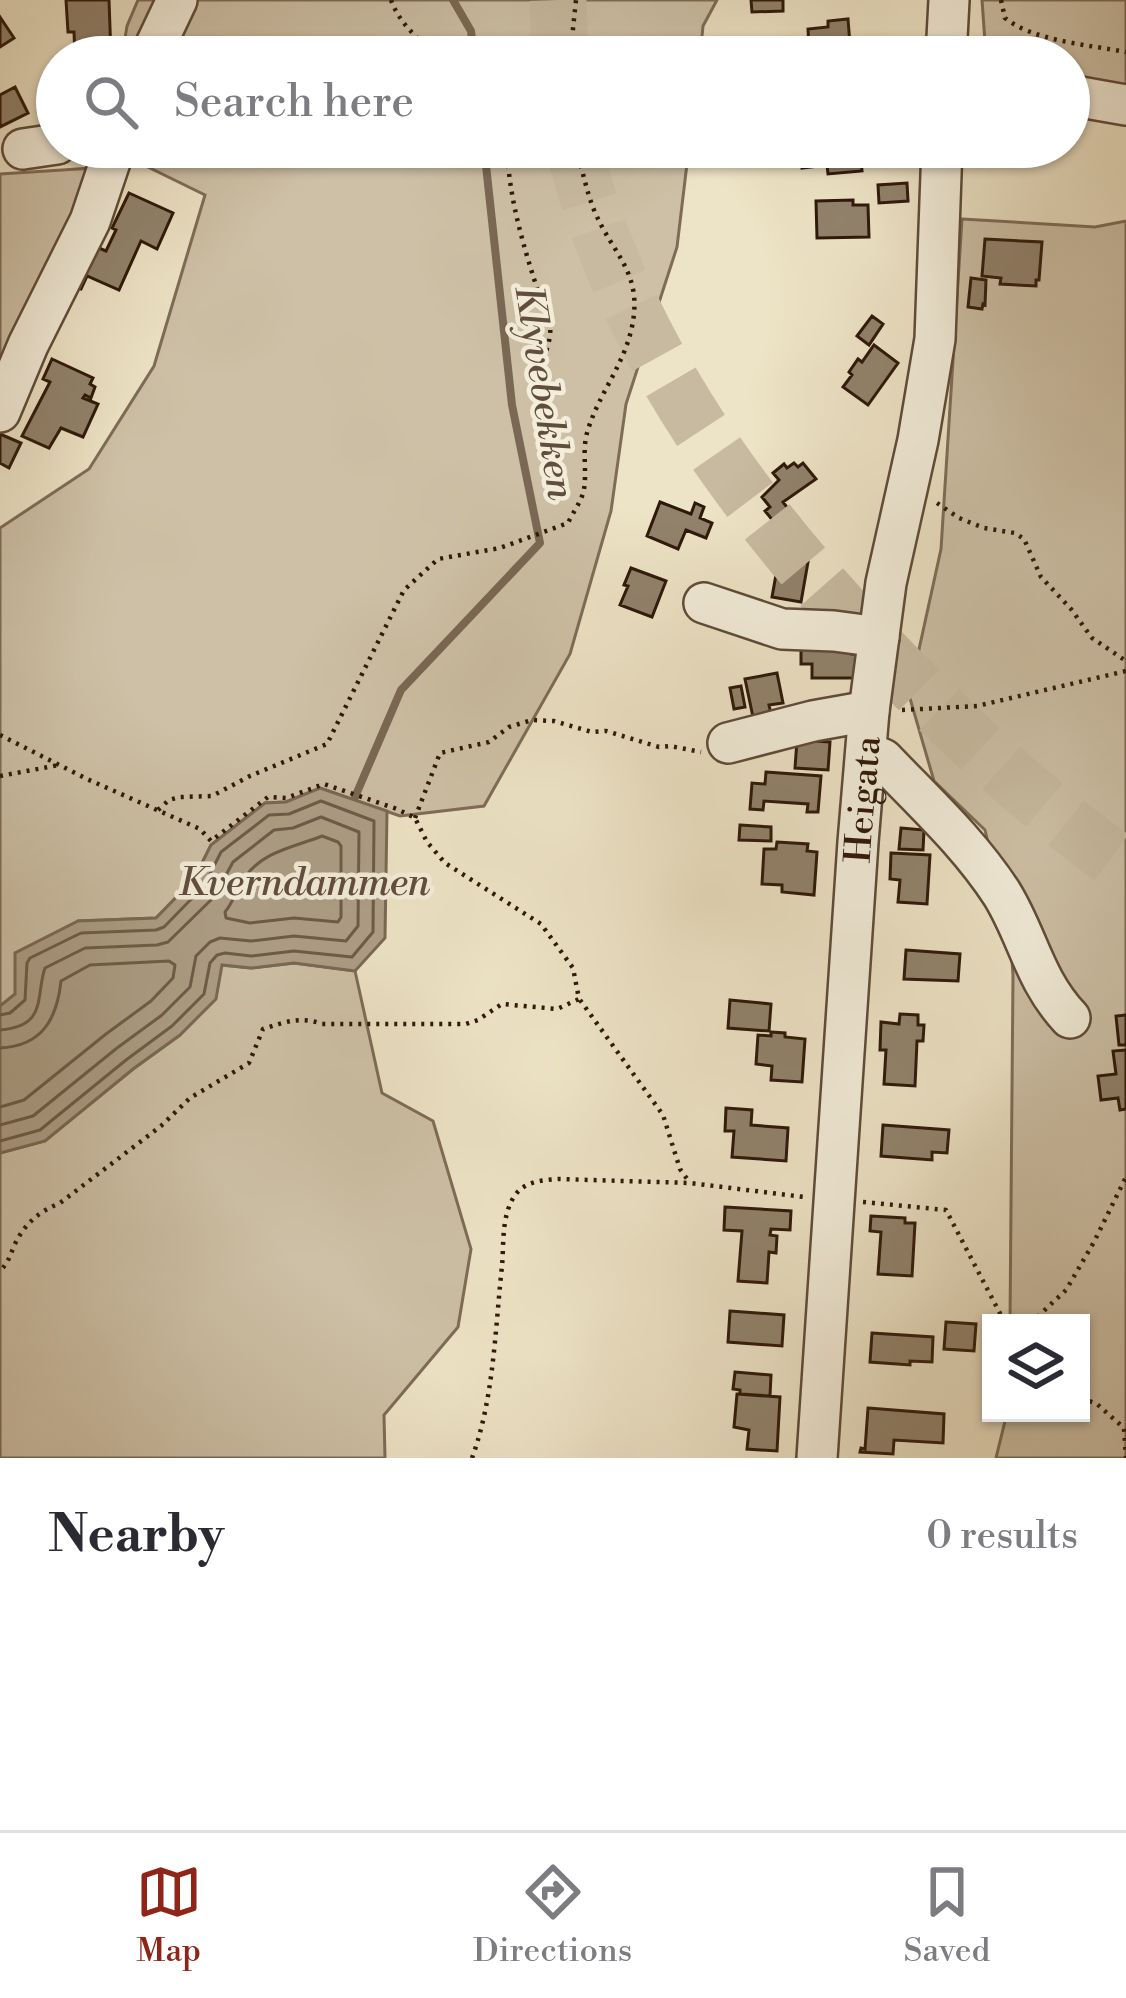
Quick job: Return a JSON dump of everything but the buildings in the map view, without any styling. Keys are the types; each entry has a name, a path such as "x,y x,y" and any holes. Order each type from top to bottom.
{"street":[{"path":"160,36 177,0"},
{"path":"947,36 949,0"},
{"path":"1090,99 1126,105"},
{"path":"0,412 90,221 109,168"},
{"name":"Heigata","path":"817,1458 869,711 886,584 935,339 941,168"},
{"path":"704,604 782,629 879,637"},
{"path":"728,743 869,711"},
{"path":"866,752 883,759 983,867 1004,898 1044,986 1070,1018"}],"path":[{"path":"391,0 392,8 415,36"},
{"path":"572,36 576,0"},
{"path":"1001,0 1004,18 1015,26 1058,36"},
{"path":"1090,44 1126,52"},
{"path":"508,168 517,226 550,316 552,334 536,377"},
{"path":"158,810 180,797 212,796 327,744 404,590 438,559 500,548 568,523 584,494 586,436 633,326 632,278 592,206 582,168"},
{"path":"907,491 940,504 959,518 1024,539 1041,577 1092,638 1126,661"},
{"path":"869,711 977,706 1126,671"},
{"path":"416,818 440,753 489,742 509,727 532,720 706,753 728,743"},
{"path":"0,735 200,830 211,841 268,797 286,798 324,784 416,818 427,842 445,863 541,925 572,968 579,999 663,1115 680,1169 690,1184"},
{"path":"0,776 61,765"},
{"path":"0,1271 40,1211 60,1203 190,1098 249,1064 262,1029 308,1019 322,1024 466,1024 502,1004 556,1009 579,999"},
{"path":"1041,1314 1066,1290 1126,1177"},
{"path":"472,1458 488,1390 506,1216 517,1191 537,1180 690,1184 946,1210 1000,1314"},
{"path":"1090,1401 1125,1427 1126,1458"}],"shaded area":[{"path":"138,0 717,0 702,36 125,36"},
{"path":"982,0 1126,0 1126,108 1090,100 1090,36 985,36"},
{"path":"109,168 0,394 0,174"},
{"path":"150,168 686,168 677,247 626,404 611,511 570,654 484,806 400,816 320,788 286,802 265,803 211,845 194,879 156,918 78,921 15,995 0,1006 0,528 89,469 154,366 205,195"},
{"path":"962,219 1095,227 1126,221 1126,1458 996,1458 1005,1422 1090,1422 1090,1314 1010,1314 1010,933 985,830 934,781 909,695 941,549"},
{"path":"294,963 355,971 382,1093 433,1121 471,1249 458,1327 384,1415 385,1458 0,1458 0,1153 45,1141 180,1035 221,965 251,968"}],"water":[{"name":"Kverndammen","path":"320,788 387,811 385,938 355,971 294,963 251,968 222,965 216,999 180,1035 45,1141 0,1153 0,1006 15,994 15,953 78,921 156,918 194,879 211,845 265,803 286,802"}],"waterway":[{"name":"Klyvebekken","path":"453,0 472,36"},
{"name":"Klyvebekken","path":"355,797 401,690 540,543 512,405 486,168"}],"tunnel":[{"path":"558,0 559,36"},
{"path":"580,168 625,294 660,363 745,493 845,614 925,697 1037,799 1126,868"}]}
